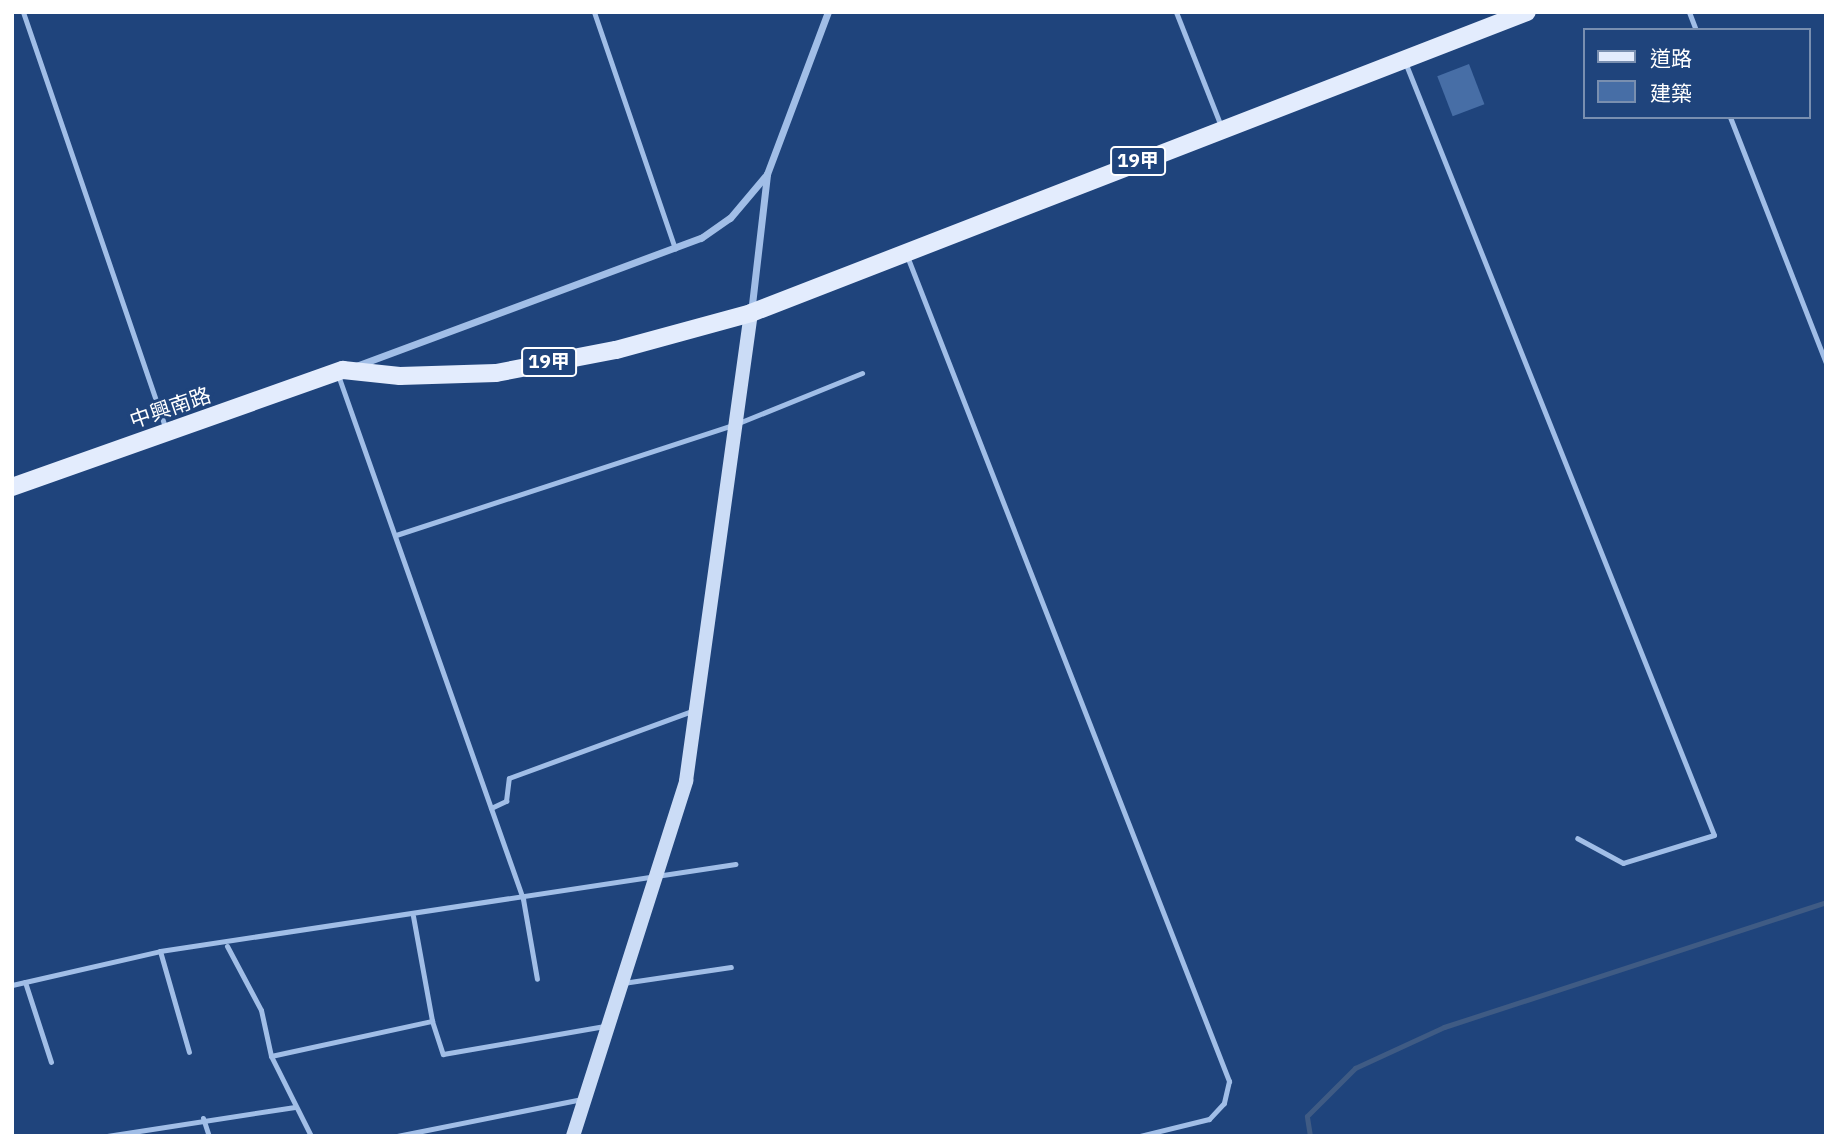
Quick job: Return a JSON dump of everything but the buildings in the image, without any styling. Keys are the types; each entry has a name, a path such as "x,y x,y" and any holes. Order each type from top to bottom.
{"main road":[{"name":"19甲","path":"340,372 400,376 496,373 751,313 906,255 1221,127 1527,12"},
{"name":"中興南路","path":"12,487 340,372"}],"street":[{"path":"573,1136 686,781 699,708 767,174 828,12"},
{"path":"340,372 675,249 730,218 767,174"}],"lane":[{"path":"23,12 167,433"},
{"path":"594,12 675,249"},
{"path":"1176,12 1221,127"},
{"path":"1403,58 1714,835 1623,863 1577,838"},
{"path":"1731,119 1826,363"},
{"path":"906,255 1229,1081 1224,1103 1209,1119 1140,1136"},
{"path":"340,372 523,899 537,979"},
{"path":"396,535 736,424 862,373"},
{"path":"491,808 506,801 509,778 699,708"},
{"path":"12,985 160,951 227,946 735,864"},
{"path":"413,916 432,1021 443,1054 608,1025"},
{"path":"227,946 261,1010 271,1056 311,1136"},
{"path":"160,951 189,1052"},
{"path":"620,983 731,967"},
{"path":"25,982 51,1062"},
{"path":"271,1056 432,1021"},
{"path":"397,1136 585,1098"},
{"path":"107,1136 133,1128 168,1131 203,1118 295,1107"},
{"path":"203,1118 209,1136"}],"waterway":[{"path":"1310,1136 1307,1116 1355,1068 1444,1027 1826,902"}]}
